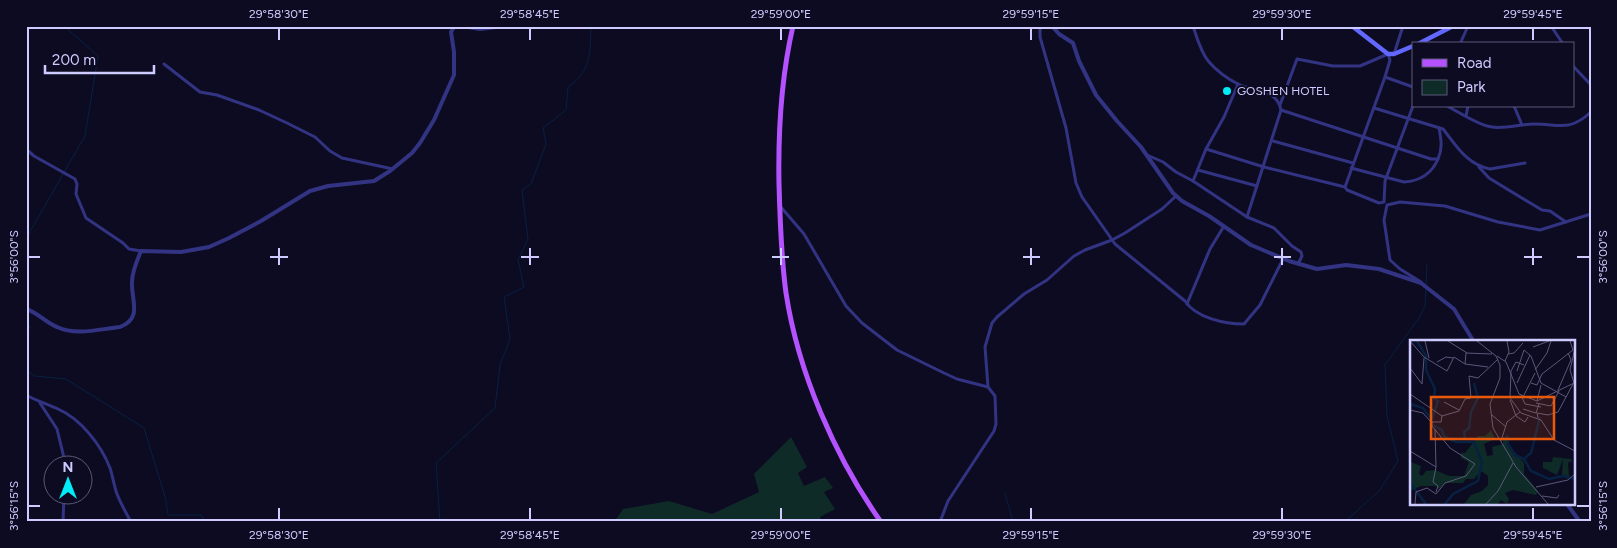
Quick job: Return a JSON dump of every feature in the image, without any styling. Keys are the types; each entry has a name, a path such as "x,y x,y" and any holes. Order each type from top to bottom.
{"main road":[{"path":"793,26 781,95 779,167 780,235 786,295 803,364 817,404 838,451 868,504 881,522"},
{"path":"1352,26 1385,53 1391,54 1412,46"},
{"path":"1422,42 1451,27"}],"street":[{"path":"26,150 75,178 77,184 76,194 86,218 129,249 182,252 208,247 261,221 310,191 328,186 374,181 412,153 434,120 454,75 454,52 451,32 454,27 458,26"},
{"path":"462,26 480,29 504,26"},
{"path":"1040,26 1040,37 1066,128 1076,183 1082,197 1112,240 1187,304 1191,310 1234,324 1244,324 1260,305 1283,259"},
{"path":"1052,26 1059,34 1073,43 1079,61 1096,95 1141,147 1176,196 1251,245 1283,259 1317,269 1346,264 1379,269 1422,283"},
{"path":"1192,26 1209,62 1223,74 1238,84 1273,96 1280,101 1281,110 1273,141 1247,217"},
{"path":"1344,187 1385,77 1391,54 1403,26"},
{"path":"1442,26 1451,27"},
{"path":"1461,42 1468,26"},
{"path":"1551,26 1562,42"},
{"path":"1280,104 1297,59 1333,66 1360,66 1391,54"},
{"path":"164,64 200,92 217,95 259,110 287,123 315,137 330,151 342,158 392,169"},
{"path":"1574,67 1591,85"},
{"path":"1385,77 1412,87"},
{"path":"1193,181 1206,149 1224,117 1238,84"},
{"path":"1374,108 1443,129 1451,141 1489,178 1542,210 1550,211 1566,222"},
{"path":"1206,149 1264,168 1344,187 1379,203 1384,202 1387,176 1412,108"},
{"path":"1451,108 1484,126 1492,128 1534,124 1552,126 1573,124 1581,121 1591,112"},
{"path":"1466,116 1468,108"},
{"path":"1515,108 1522,125"},
{"path":"1281,110 1362,137 1431,158 1438,158"},
{"path":"1351,168 1404,182 1429,174 1435,167 1442,144 1439,128"},
{"path":"1273,141 1353,163"},
{"path":"1146,155 1163,162 1247,217 1274,228 1301,252 1302,256 1298,264"},
{"path":"1477,165 1490,168 1525,163"},
{"path":"1198,170 1258,186"},
{"path":"940,522 948,501 994,431 996,424 995,396 988,387 985,347 992,323 1024,294 1047,280 1074,256 1112,240 1162,209 1176,196"},
{"path":"1473,340 1454,309 1390,260 1384,220 1387,205 1400,202 1445,206 1498,222 1540,230 1591,214"},
{"path":"779,204 804,234 846,306 862,323 897,350 957,379 988,387"},
{"path":"1187,304 1210,250 1224,226"},
{"path":"26,309 59,328 72,331 120,327 127,324 132,320 134,312 132,283 141,251"},
{"path":"26,395 40,403 59,409 93,437 102,450 117,494 131,522"},
{"path":"40,403 57,429 64,456"},
{"path":"63,522 64,506"},
{"path":"1568,506 1580,522"}],"green space":[{"path":"791,437 807,467 798,473 804,486 825,477 833,488 824,492 835,509 820,517 823,522 614,522 623,509 669,501 712,514 759,492 754,474"}],"waterway":[{"path":"26,245 28,235 85,136 98,56 64,26"},
{"path":"440,522 436,463 495,408 500,365 510,339 504,297 524,287 518,260 528,239 522,190 531,184 546,144 543,128 566,110 568,87 582,75 586,68 590,53 591,26"},
{"path":"1426,284 1427,265"},
{"path":"1347,522 1380,490 1398,461 1387,416 1385,365 1419,318 1425,306 1426,288"},
{"path":"26,320 30,328 26,331"},
{"path":"26,369 34,376 66,379 144,428 166,500 168,515 201,515 205,522"},
{"path":"1005,493 1013,522"}],"place":[{"name":"GOSHEN HOTEL","path":"1227,91"}]}
